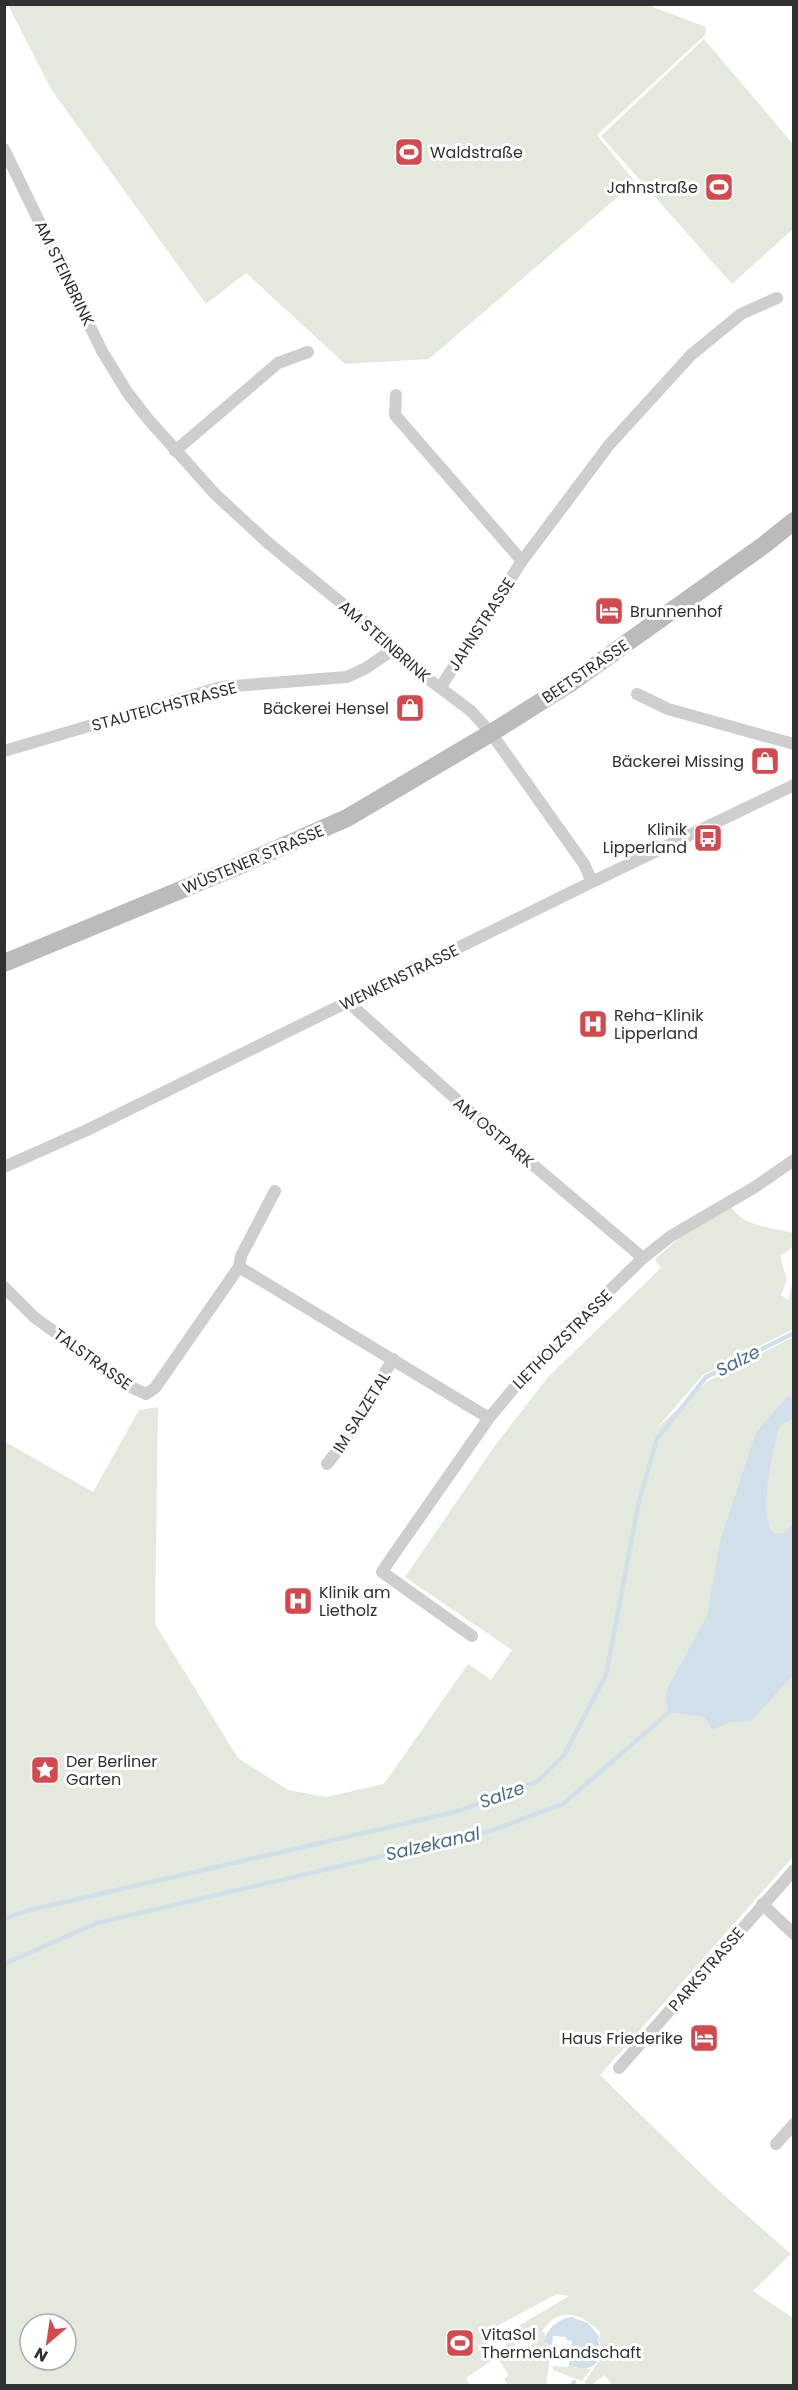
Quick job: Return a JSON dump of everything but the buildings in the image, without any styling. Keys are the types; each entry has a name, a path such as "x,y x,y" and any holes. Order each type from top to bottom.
{"main road":[{"name":"BEETSTRASSE","path":"491,734 572,682 794,521"},
{"name":"WÜSTENER STRASSE","path":"4,963 229,870 347,818 491,734"}],"street":[{"name":"AM STEINBRINK","path":"4,149 102,351 127,392 175,450 224,502 267,542 373,629 391,651 471,711 491,734 584,864 592,882"},
{"name":"JAHNSTRASSE","path":"440,688 522,561 609,445 691,355 741,314 777,298"},
{"path":"175,450 278,363 308,352"},
{"name":"JAHNSTRASSE","path":"396,395 395,415 522,561"},
{"name":"STAUTEICHSTRASSE","path":"4,752 221,687 347,677 366,668 391,651"},
{"path":"637,694 668,709 794,744"},
{"name":"WENKENSTRASSE","path":"4,1167 87,1130 794,785"},
{"name":"AM OSTPARK","path":"348,1002 466,1108 643,1258"},
{"name":"LIETHOLZSTRASSE","path":"472,1636 382,1572 489,1418 534,1364 643,1258 671,1236 755,1187 794,1160"},
{"name":"TALSTRASSE","path":"4,1287 34,1317 129,1386 146,1394 155,1388 239,1267 241,1256 275,1191"},
{"path":"239,1267 489,1418"},
{"name":"IM SALZETAL","path":"327,1464 341,1446 393,1359"},
{"name":"PARKSTRASSE","path":"619,2068 794,1870"},
{"path":"762,1904 794,1934"},
{"path":"776,2144 794,2124"}],"shaded area":[{"path":"645,4 706,27 705,35 597,135 635,182 429,359 345,364 246,273 206,304 51,89 8,5"},
{"name":"Jahnstraße","path":"704,39 793,144 793,229 732,284 601,136"},
{"path":"731,1206 736,1213 750,1222 793,1233 793,1247 780,1256 787,1280 781,1295 788,1300 793,1281 793,1329 703,1375 656,1429 708,1381 793,1337 793,1857 600,2075 717,2189 791,2254 753,2291 793,2318 793,2385 608,2385 611,2383 604,2375 592,2385 584,2383 603,2355 599,2340 600,2332 578,2316 563,2315 549,2323 542,2331 546,2335 545,2343 552,2346 546,2385 508,2385 504,2379 509,2375 497,2357 466,2378 470,2385 5,2385 4,1441 93,1492 139,1410 158,1407 155,1624 238,1758 288,1790 326,1797 384,1784 468,1664 491,1680 512,1650 405,1577 494,1447 548,1377 661,1268 655,1259 691,1228","holes":["557,2294 569,2296 513,2329 510,2332 511,2338 497,2357 479,2328 493,2328","524,2330 530,2332 534,2341 531,2346 524,2349 516,2345 514,2338 517,2333"]},
{"path":"789,1395 793,1401 793,1418 780,1426 778,1430 766,1499 769,1525 774,1534 784,1533 793,1523 793,1675 751,1721 730,1722 712,1730 705,1717 669,1712 665,1699 668,1687 707,1616 720,1542 756,1432"},
{"path":"571,2317 588,2323 599,2336 599,2357 594,2365 579,2368 569,2365 572,2341 566,2340 567,2337 553,2336 552,2346 544,2342 553,2325"},
{"path":"569,2365 575,2368 591,2369 582,2381 553,2370 553,2366 568,2367"}],"waterway":[{"name":"Salze","path":"4,1919 26,1911 459,1811 538,1781 564,1755 606,1675 639,1501 657,1439 706,1377 794,1333"},
{"name":"Salzekanal","path":"4,1964 97,1923 490,1831 563,1804 674,1708"},
{"path":"572,2386 574,2382"}],"place":[{"name":"Waldstraße","path":"409,152"},
{"name":"Jahnstraße","path":"719,187"},
{"name":"Brunnenhof","path":"609,611"},
{"name":"Bäckerei Hensel","path":"410,708"},
{"name":"Bäckerei Missing","path":"765,761"},
{"name":"Klinik Lipperland","path":"708,838"},
{"name":"Reha-Klinik Lipperland","path":"593,1024"},
{"name":"Klinik am Lietholz","path":"298,1601"},
{"name":"Der Berliner Garten","path":"45,1770"},
{"name":"Haus Friederike","path":"704,2038"},
{"name":"VitaSol ThermenLandschaft","path":"460,2343"}]}
